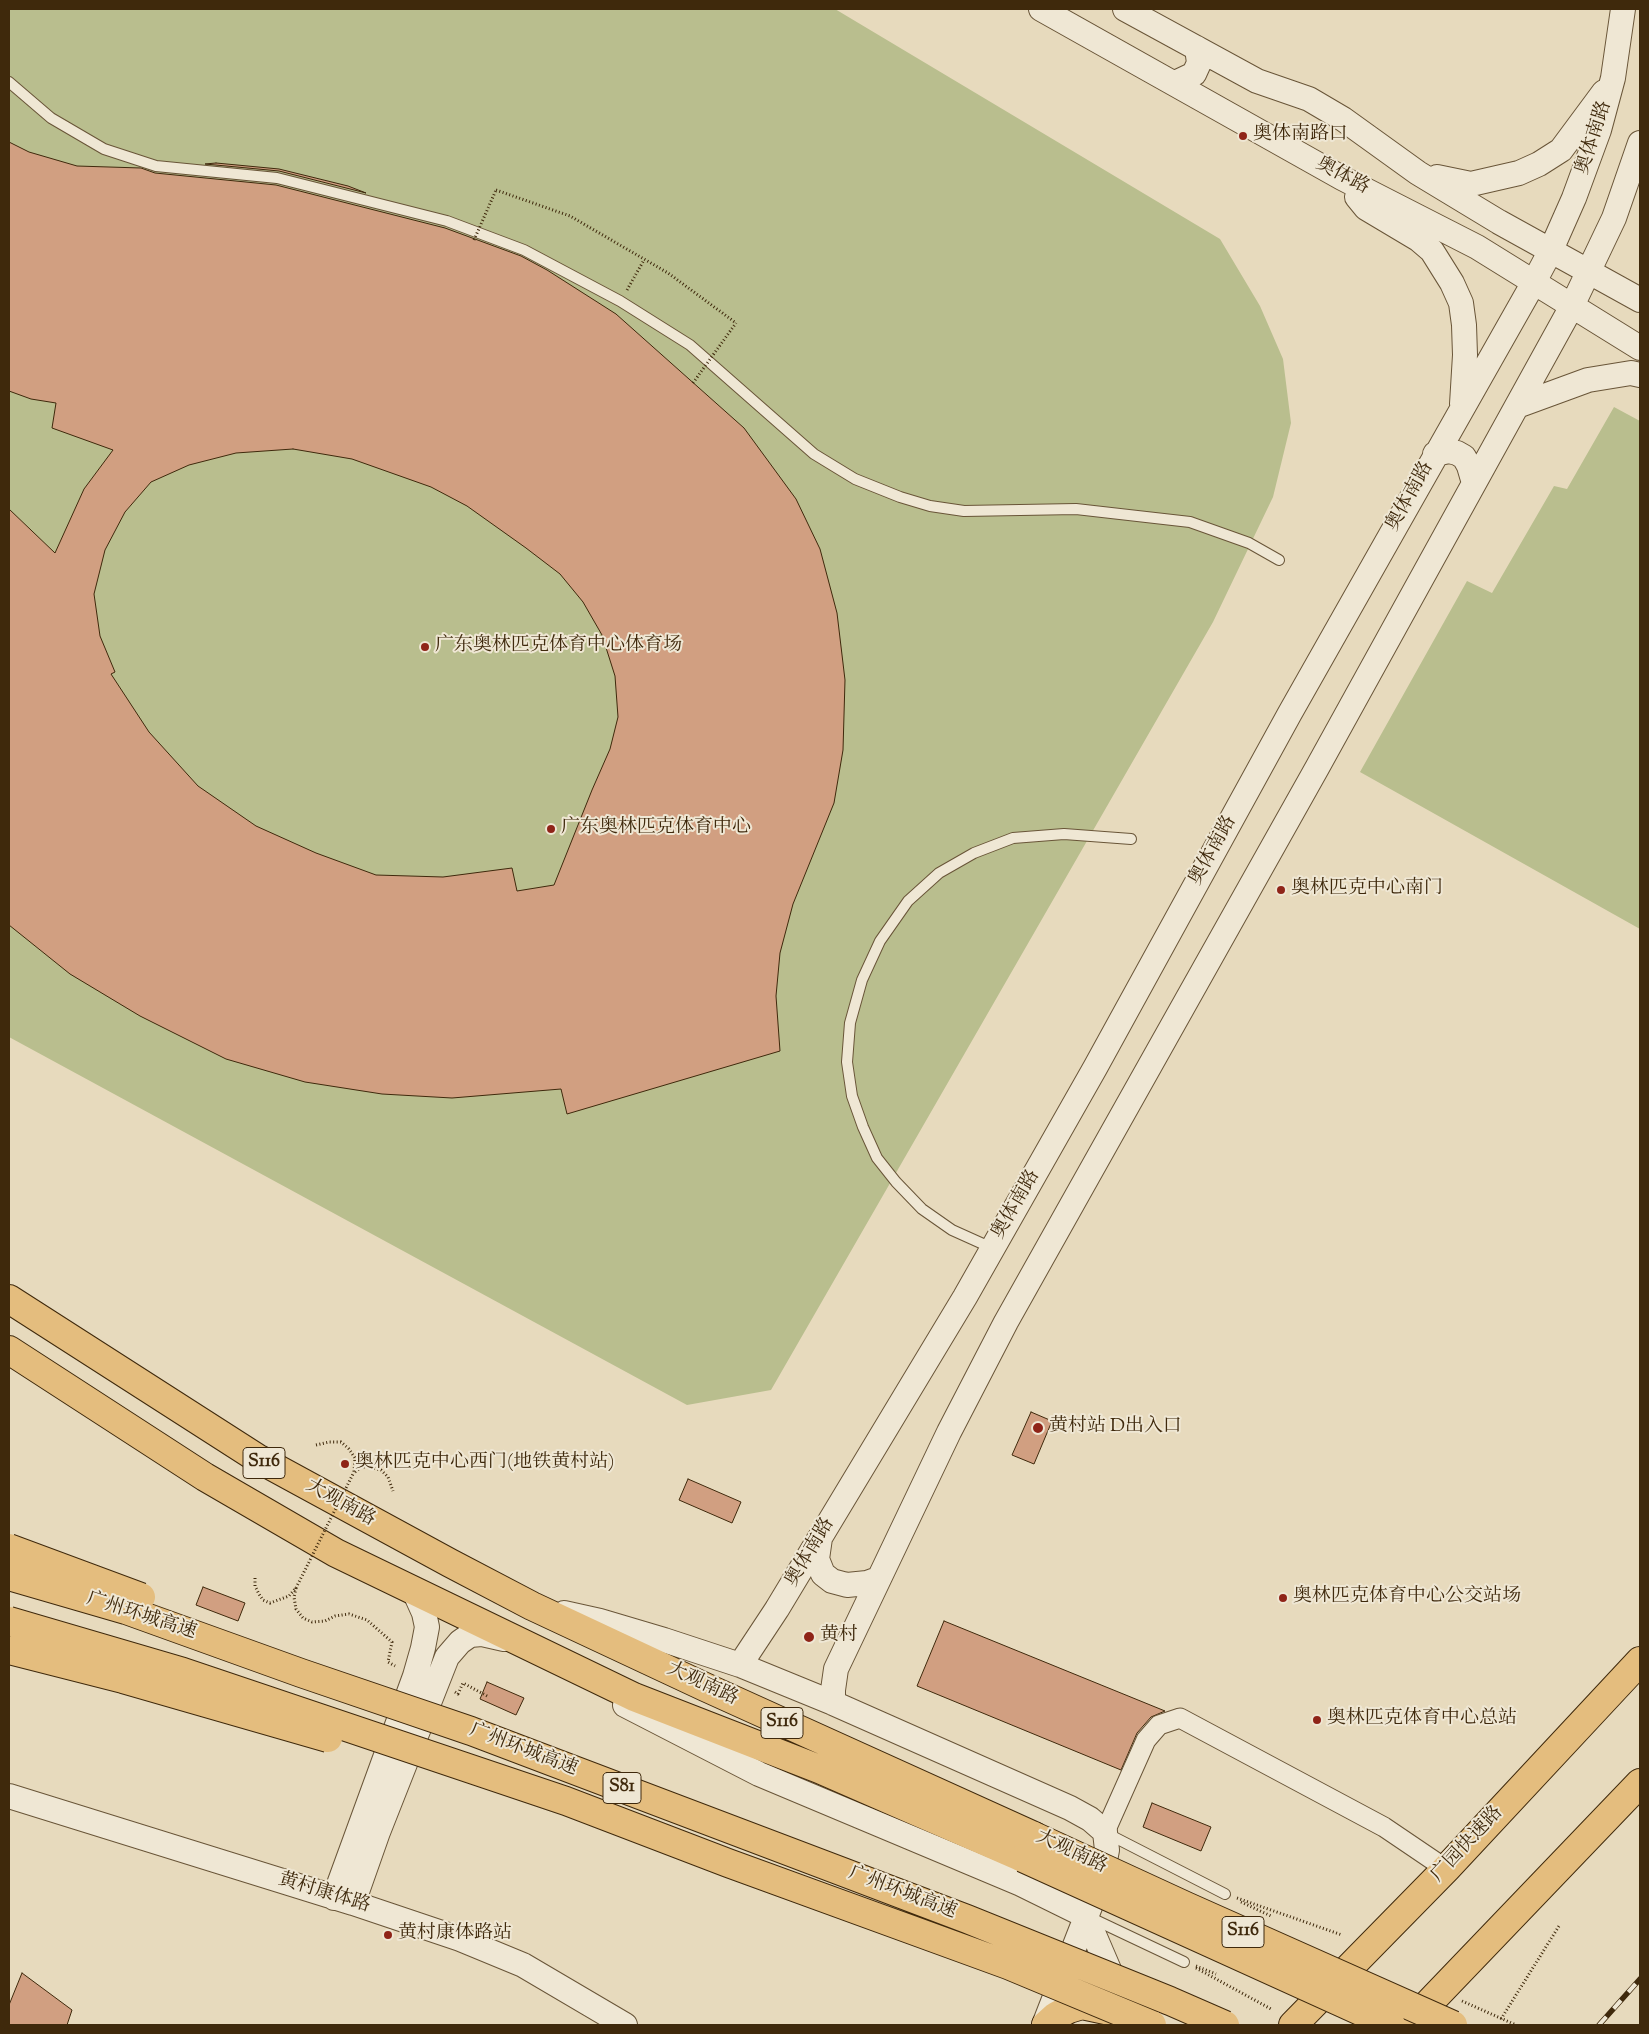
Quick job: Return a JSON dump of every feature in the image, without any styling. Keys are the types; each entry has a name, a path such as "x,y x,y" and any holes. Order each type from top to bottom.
{"main road":[{"name":"大观南路","path":"9,1299 257,1458 346,1508 532,1606 827,1743 1029,1847 1391,2025"},
{"name":"大观南路","path":"9,1350 205,1477 336,1553 415,1593 634,1697 819,1769 1186,1906 1453,2025"},
{"path":"9,1548 560,1750 967,1919"},
{"name":"广州环城高速","path":"9,1576 126,1610 301,1673 471,1731 967,1919 1226,2025"},
{"name":"广州环城高速","path":"9,1621 184,1672 548,1795 728,1863 999,1961 1134,2020"},
{"path":"9,1650 123,1679 335,1740 982,1958 1059,1985 1134,2020"},
{"name":"广园快速路","path":"1293,2025 1446,1869 1640,1661"},
{"path":"1408,2025 1640,1783"},
{"path":"1045,2025 1056,2016 1082,2005 1104,2009 1134,2020"}],"street":[{"name":"奥体路","path":"1041,9 1342,178 1477,247 1640,348"},
{"path":"1125,9 1257,81 1309,100 1343,119 1418,172 1499,222 1640,300"},
{"name":"奥体南路","path":"740,1666 820,1538 992,1248 1095,1068 1435,454 1534,282 1551,250 1600,130 1613,78 1623,9"},
{"path":"1175,83 1194,74 1199,63 1196,48"},
{"path":"1418,172 1470,184 1519,173 1561,150 1582,124 1613,78"},
{"path":"833,1704 832,1690 836,1669 949,1432 1006,1322 1322,760 1572,306 1614,218 1640,143"},
{"path":"1342,178 1366,208 1418,239 1432,251 1452,283 1461,303 1464,325 1465,355 1462,409"},
{"path":"1517,406 1588,380 1630,373 1640,375"},
{"path":"1435,454 1449,451 1464,457 1470,466 1474,483"},
{"path":"820,1538 817,1559 822,1574 832,1581 848,1585 867,1583 878,1579"},
{"path":"343,1900 423,1648 427,1627 424,1613 415,1593"},
{"path":"532,1606 600,1621 740,1666 833,1704 1070,1808 1090,1819 1105,1832"},
{"path":"343,1900 378,1832 447,1656 460,1642 470,1635 482,1634 524,1644 607,1695 759,1774 1021,1884 1086,1916 1134,2020"},
{"path":"1045,2025 1102,1876 1107,1850 1105,1832 1146,1740 1158,1725 1180,1718 1384,1827 1446,1869"},
{"name":"黄村康体路","path":"9,1796 343,1900 460,1939 523,1965 625,2025"}],"lane":[{"path":"9,82 51,118 104,149 156,166 277,178 447,221 524,250 620,301 690,345 814,454 855,479 922,504 964,511 1076,509 1190,522 1249,543 1279,560"},
{"path":"992,1248 952,1230 922,1209 896,1182 877,1158 852,1096 847,1062 850,1023 862,980 880,941 908,901 939,873 974,853 1013,838 1064,834 1132,839"},
{"path":"1105,1832 1225,1894"},
{"path":"1086,1916 1184,1962"}],"path":[{"path":"474,240 496,190 570,216 668,273 736,324 693,383"},
{"path":"620,301 644,260"},
{"path":"316,1445 340,1442 349,1449 355,1458 354,1472 296,1588 294,1597 296,1609 304,1618 312,1622 325,1621 334,1616 349,1614 367,1620 392,1642 388,1662 401,1670"},
{"path":"354,1472 361,1468 370,1467 381,1470 388,1477 394,1491"},
{"path":"256,1578 255,1586 259,1594 263,1600 270,1603 289,1596 296,1588"},
{"path":"450,1690 458,1694 463,1683 490,1697"},
{"path":"1225,1894 1273,1917"},
{"path":"1225,1894 1342,1935"},
{"path":"1501,2018 1559,1926"},
{"path":"1184,1962 1271,2009"}],"green space":[{"name":"广东奥林匹克体育中心","path":"9,9 835,9 1220,239 1260,306 1283,359 1291,423 1273,497 1213,622 771,1390 687,1405 9,1037"},
{"path":"1614,407 1640,421 1640,929 1360,772 1467,581 1492,593 1554,486 1567,489"}],"building":[{"name":"广东奥林匹克体育中心体育场","path":"9,142 29,152 77,166 141,168 155,173 276,185 445,228 521,256 547,270 616,314 744,428 796,499 820,549 837,613 845,680 843,750 834,803 793,904 780,953 776,996 780,1051 567,1114 561,1089 452,1098 382,1094 305,1082 226,1059 140,1016 70,974 9,925 9,509 55,553 84,489 113,450 52,428 56,403 31,399 9,391","holes":["293,449 352,459 431,487 467,506 560,574 583,602 602,635 615,676 618,717 610,749 554,885 517,891 512,868 443,877 376,875 316,853 256,826 198,786 149,732 111,674 115,672 100,636 94,594 105,550 125,512 151,482 189,465 236,453"]},
{"path":"216,163 279,169 348,186 366,193 279,171 205,164"},
{"path":"1031,1412 1052,1421 1034,1464 1012,1455"},
{"path":"688,1479 741,1502 732,1523 679,1500"},
{"path":"203,1587 245,1603 238,1621 196,1605"},
{"path":"944,1621 1165,1711 1151,1717 1137,1733 1121,1770 917,1686"},
{"path":"487,1682 524,1698 516,1715 480,1699"},
{"path":"1152,1803 1211,1827 1201,1851 1143,1827"},
{"path":"22,1973 72,2010 67,2025 9,2025 9,2005"}],"railway":[{"path":"1599,2025 1640,1979"}],"place":[{"name":"奥体南路口","path":"1243,136"},
{"name":"广东奥林匹克体育中心体育场","path":"425,647"},
{"name":"广东奥林匹克体育中心","path":"551,829"},
{"name":"奥林匹克中心南门","path":"1281,890"},
{"name":"黄村站 D出入口","path":"1038,1428"},
{"name":"奥林匹克中心西门(地铁黄村站)","path":"345,1464"},
{"name":"奥林匹克体育中心公交站场","path":"1283,1598"},
{"name":"黄村","path":"809,1637"},
{"name":"奥林匹克体育中心总站","path":"1317,1720"},
{"name":"黄村康体路站","path":"388,1935"}]}
